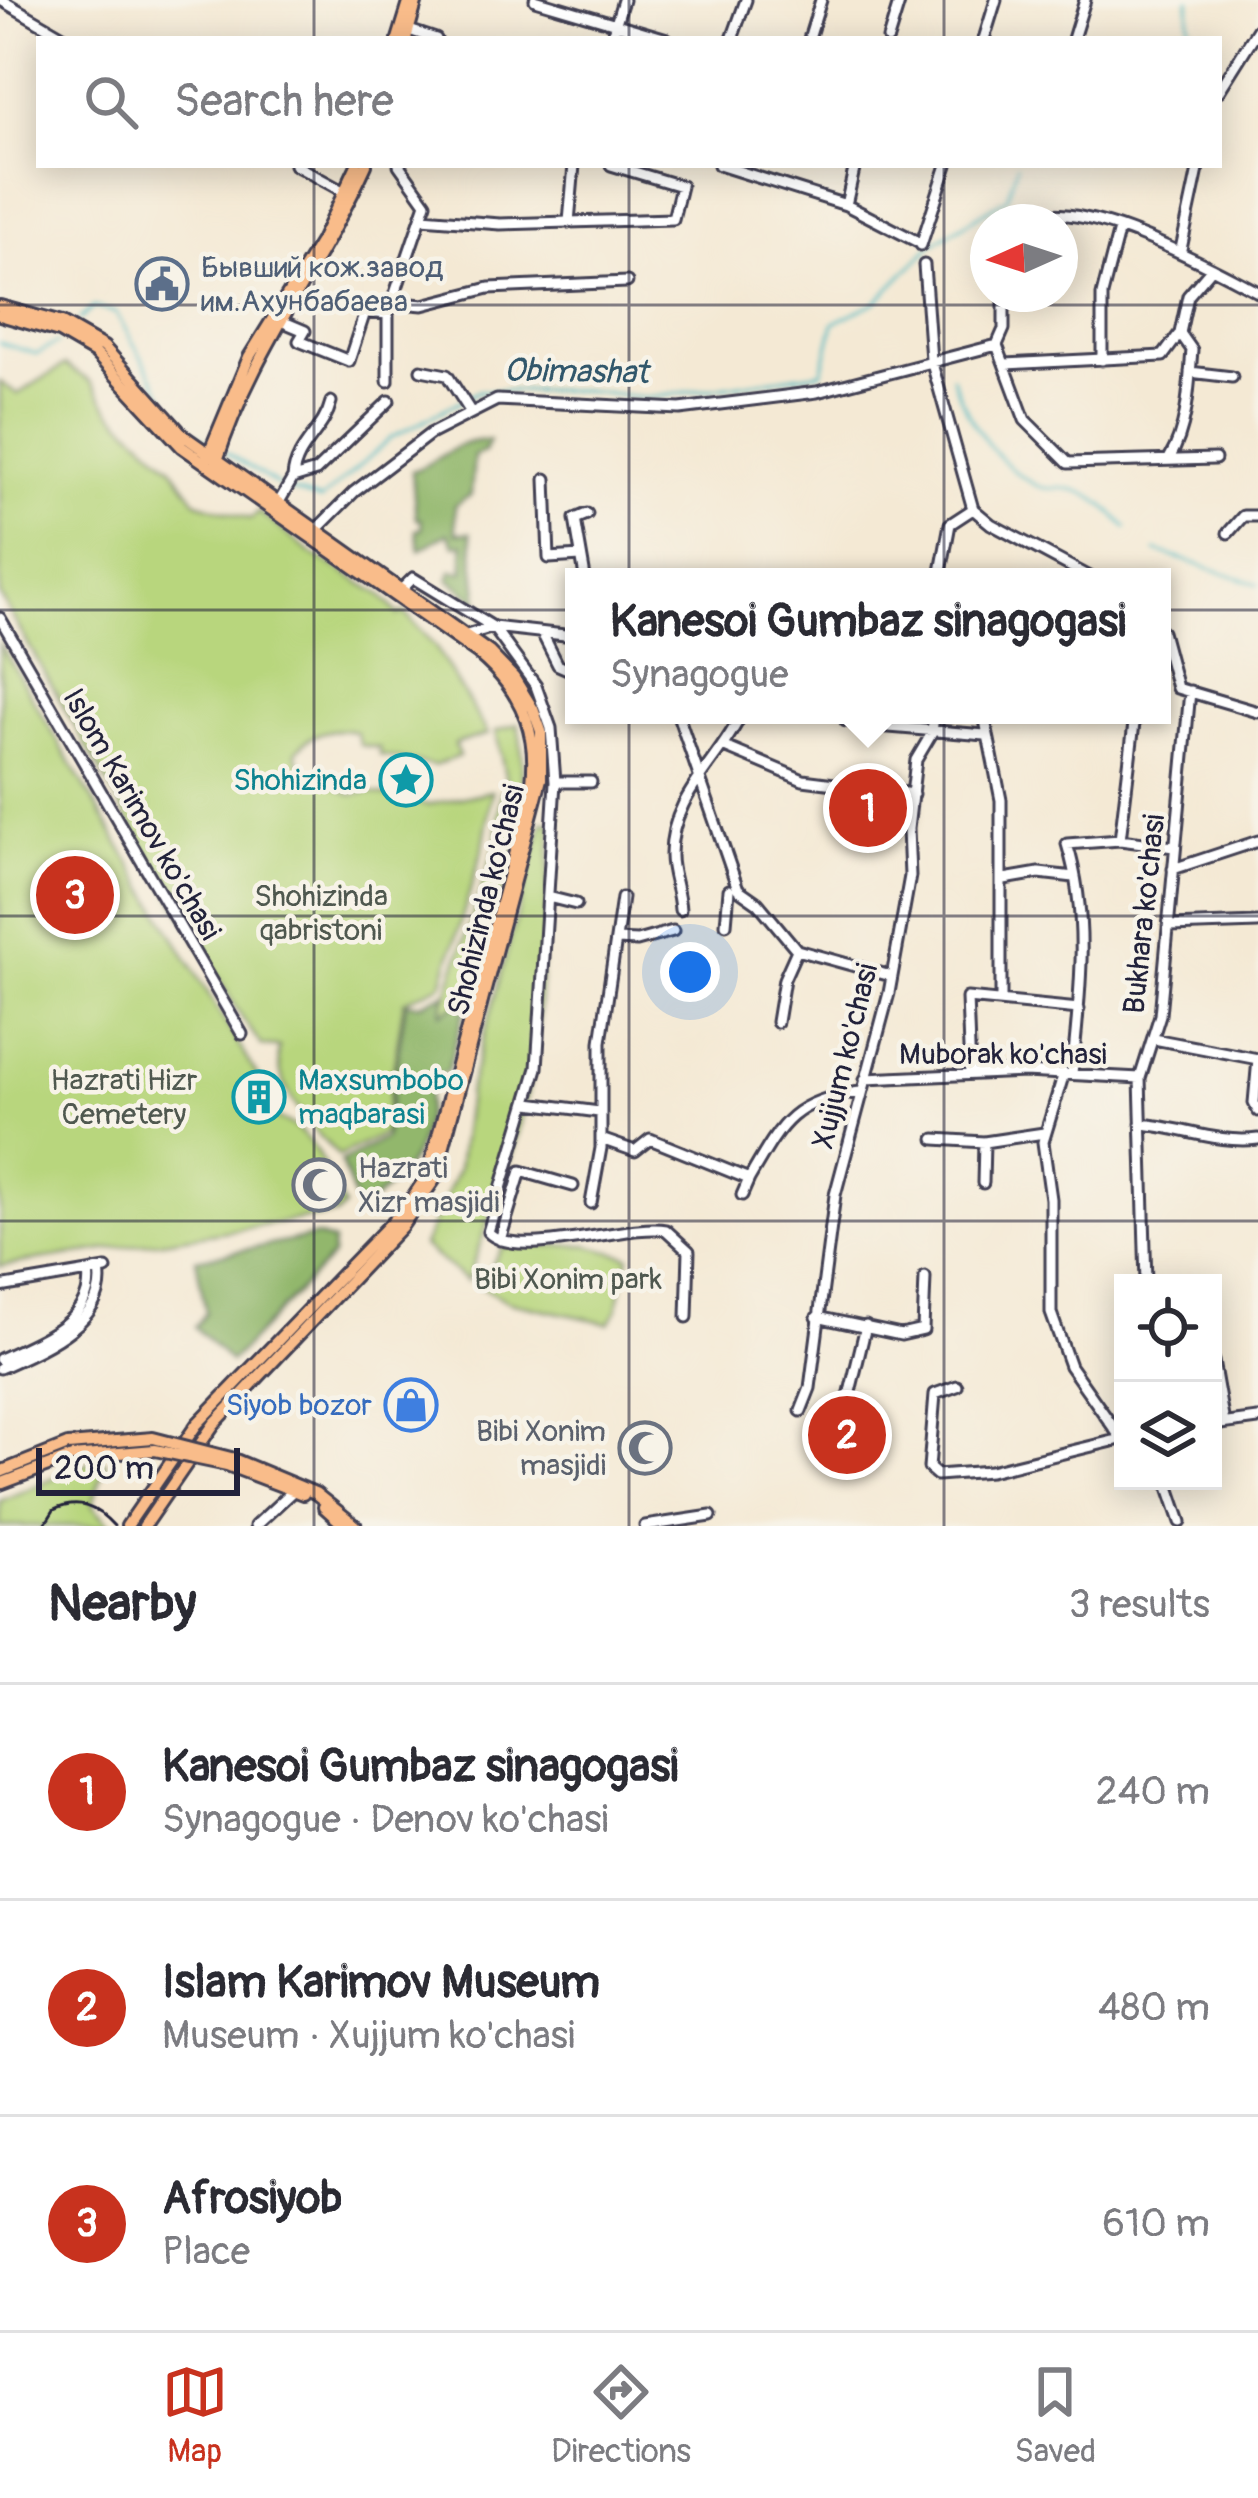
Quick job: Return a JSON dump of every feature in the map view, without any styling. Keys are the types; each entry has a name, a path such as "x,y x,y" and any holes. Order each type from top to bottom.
{"main road":[{"path":"404,36 413,0"},
{"path":"211,461 279,320 328,245 356,168"},
{"path":"211,461 249,357 364,168"},
{"name":"Shohizinda ko'chasi","path":"0,310 62,323 104,347 211,461 424,613 507,682 531,729 531,790 427,1176 404,1211 197,1424 127,1526"},
{"name":"Shohizinda ko'chasi","path":"144,1526 214,1424 411,1215 444,1157 542,779 541,731 528,698 507,669 404,587 314,532 282,498 211,461"},
{"path":"0,1472 70,1451 152,1438 315,1493 356,1526"},
{"path":"0,1484 70,1451"},
{"path":"272,1478 345,1526"}],"street":[{"path":"535,0 657,36"},
{"path":"612,36 623,0"},
{"path":"733,36 746,0"},
{"path":"810,36 821,0"},
{"path":"889,36 900,0"},
{"path":"985,36 996,0"},
{"path":"1074,36 1085,0"},
{"path":"0,20 5,2 63,36"},
{"path":"1222,86 1258,29"},
{"path":"300,168 348,195"},
{"path":"388,381 390,302 422,218 424,193 402,168"},
{"path":"569,222 574,168"},
{"path":"422,218 673,219 681,186 621,168"},
{"path":"729,168 846,205 921,245 946,168"},
{"path":"767,180 770,168"},
{"path":"846,205 854,168"},
{"path":"1181,249 1198,168"},
{"path":"1078,219 1181,249 1258,292"},
{"path":"1102,360 1102,296 1119,229"},
{"path":"924,265 931,360 973,509 980,518 1073,568"},
{"path":"1005,364 1160,357 1180,333 1186,300 1212,268"},
{"path":"390,302 423,305 489,288 627,282"},
{"path":"279,320 305,331 299,341 349,362 365,312 388,314"},
{"path":"1004,312 998,345 1028,426 1068,463 1215,459"},
{"path":"1170,458 1178,444 1192,350 1180,333"},
{"path":"314,532 400,457 497,400 680,409 818,392 998,345"},
{"path":"421,370 447,375 470,412"},
{"path":"1190,372 1232,377"},
{"path":"292,480 316,471 389,401"},
{"path":"282,498 294,464 322,429 331,402"},
{"path":"546,479 549,558 581,556"},
{"path":"942,568 950,524 973,509"},
{"path":"583,568 575,517 586,514"},
{"path":"1228,533 1243,516 1258,516"},
{"path":"404,587 412,578 493,627 565,635"},
{"path":"430,607 438,594"},
{"name":"Islom Karimov ko'chasi","path":"0,618 242,1034"},
{"path":"467,635 493,627"},
{"path":"493,627 546,707 555,782 537,1068 495,1239"},
{"path":"542,633 558,665 565,668"},
{"path":"1171,666 1177,688"},
{"path":"1171,688 1258,712"},
{"name":"Bukhara ko'chasi","path":"1146,1274 1140,1078 1154,1039 1170,926 1190,691"},
{"path":"681,724 732,881 797,950 892,976"},
{"path":"680,910 673,832 700,773 725,747 736,724"},
{"path":"868,724 985,735"},
{"name":"Xujjum ko'chasi","path":"801,1411 810,1388 836,1195 892,976 910,876 916,760 933,724"},
{"path":"984,724 1000,796 1001,998"},
{"path":"1120,840 1134,724"},
{"path":"725,747 803,780 913,794"},
{"path":"555,782 591,782"},
{"path":"1114,1429 1070,1366 1053,1326 1044,1133 1068,1073 1082,938 1069,842 1120,840 1174,847"},
{"path":"1173,868 1258,841"},
{"path":"1004,879 1039,873 1074,877"},
{"path":"725,924 729,890"},
{"path":"548,897 576,904"},
{"path":"591,1203 601,1139 601,1042 622,898"},
{"path":"1170,926 1258,922"},
{"path":"616,940 637,941 673,931"},
{"path":"777,1022 784,979 797,950"},
{"path":"970,1074 967,998 1001,998 1078,1010"},
{"path":"1154,1039 1258,1059 1253,1103 1258,1111"},
{"name":"Muborak ko'chasi","path":"865,1079 1068,1073 1140,1078"},
{"path":"742,1195 765,1148 799,1107 817,1098 860,1092"},
{"path":"529,1103 599,1112"},
{"path":"1141,1124 1185,1128 1210,1138 1258,1139"},
{"path":"935,1139 984,1142 1044,1133"},
{"path":"601,1139 638,1151 650,1139 749,1179"},
{"path":"983,1183 984,1142"},
{"path":"495,1239 521,1172 573,1186"},
{"path":"495,1239 602,1238 666,1230 689,1251 687,1317"},
{"path":"0,1287 98,1270 74,1315 54,1333 0,1364"},
{"path":"817,1317 902,1335 923,1330 926,1276"},
{"path":"844,1421 866,1326"},
{"path":"957,1386 935,1394 928,1444 929,1468 937,1475 990,1471 1114,1442"},
{"path":"1222,1424 1258,1419"},
{"path":"255,1526 294,1490"},
{"path":"1170,1490 1178,1517"},
{"path":"645,1526 711,1516"}],"green space":[{"name":"Shohizinda qabristoni","path":"65,365 91,382 111,411 172,467 197,502 251,519 259,512 312,554 380,594 399,615 404,612 436,648 488,734 455,744 459,756 434,766 380,755 380,748 360,745 356,732 347,731 315,735 296,752 301,769 352,795 370,792 427,805 492,791 483,848 442,984 404,1001 383,1134 339,1156 288,1092 279,1047 262,1046 240,1015 0,595 0,382 18,394"},
{"path":"489,441 484,452 474,456 471,495 455,505 456,533 471,533 479,603 449,579 451,571 464,572 463,544 454,545 448,533 420,550 416,530 422,529 421,519 416,519 412,471 458,447"},
{"name":"Hazrati Hizr Cemetery","path":"0,644 265,1089 269,1116 297,1129 316,1151 344,1207 338,1214 0,1266"},
{"path":"518,724 521,793 500,897 468,999 440,1014 496,843 501,791 508,790 496,731"},
{"path":"543,822 552,823 535,1062 514,1147 467,1281 423,1246 458,1169 468,1093"},
{"path":"445,993 441,1013 468,999 447,1072 430,1076 415,1152 381,1194 363,1207 356,1205 341,1162 385,1138 406,1002 420,1004"},
{"path":"317,1236 333,1242 332,1256 230,1362 195,1327 206,1313 196,1259"},
{"name":"Bibi Xonim park","path":"587,1245 629,1256 617,1310 609,1323 509,1302 479,1286 502,1247"},
{"path":"99,1459 106,1463 92,1505 112,1526 0,1526 0,1501"}],"waterway":[{"name":"Obimashat","path":"1189,0 1190,36"},
{"name":"Obimashat","path":"227,453 282,488 321,500 391,438 479,391 583,390 647,398 822,372 834,323 876,302 934,243 1007,198 1016,168"},
{"name":"Obimashat","path":"80,319 94,307 116,313 178,420 209,442"},
{"name":"Obimashat","path":"0,343 37,354 57,343"},
{"path":"952,377 974,424 1009,466 1038,486 1090,496 1127,528"},
{"path":"1156,551 1258,584"}],"tram line":[{"path":"44,1526 54,1510 79,1505 93,1509 114,1526"}],"place":[{"name":"Бывший кож.завод им.Ахунбабаева","path":"162,284"},
{"name":"Shohizinda","path":"406,780"},
{"name":"Kanesoi Gumbaz sinagogasi","path":"868,808"},
{"name":"Afrosiyob","path":"75,895"},
{"name":"Maxsumbobo maqbarasi","path":"259,1097"},
{"name":"Hazrati Xizr masjidi","path":"319,1185"},
{"name":"Siyob bozor","path":"411,1405"},
{"name":"Islam Karimov Museum","path":"847,1435"},
{"name":"Bibi Xonim masjidi","path":"645,1448"}]}
